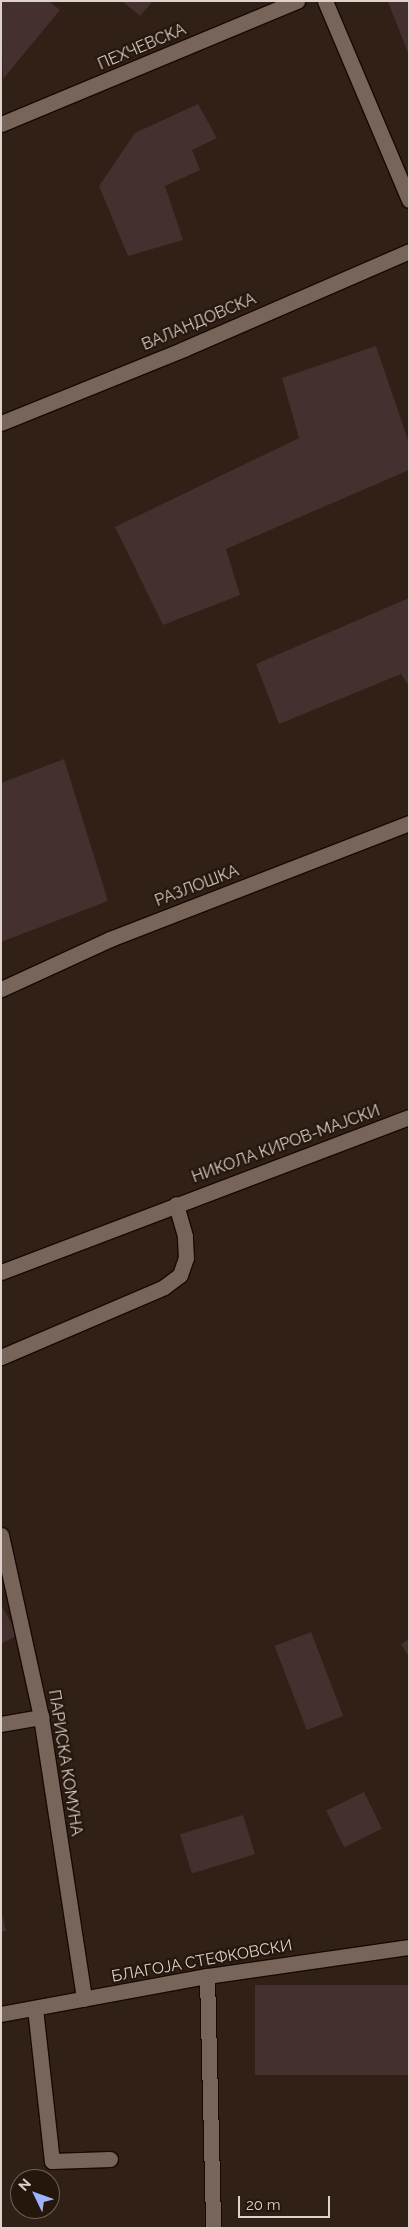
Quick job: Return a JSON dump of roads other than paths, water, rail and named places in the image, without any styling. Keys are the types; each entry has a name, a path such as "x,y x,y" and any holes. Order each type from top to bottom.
{"street":[{"name":"ПЕХЧЕВСКА","path":"1,124 297,1"},
{"path":"325,1 409,200"},
{"name":"ВАЛАНДОВСКА","path":"1,423 184,348 409,251"},
{"name":"РАЗЛОШКА","path":"1,989 110,939 409,823"},
{"name":"НИКОЛА КИРОВ-МАЈСКИ","path":"1,1272 409,1117"},
{"path":"1,1357 164,1287 180,1275 186,1258 185,1236 176,1204"},
{"name":"ПАРИСКА КОМУНА","path":"1,1535 41,1717 84,1999"},
{"path":"1,1724 41,1717"},
{"name":"БЛАГОЈА СТЕФКОВСКИ","path":"1,2014 207,1976 409,1947"},
{"path":"207,1976 213,2228"},
{"path":"35,2008 52,2161 110,2159"}]}
